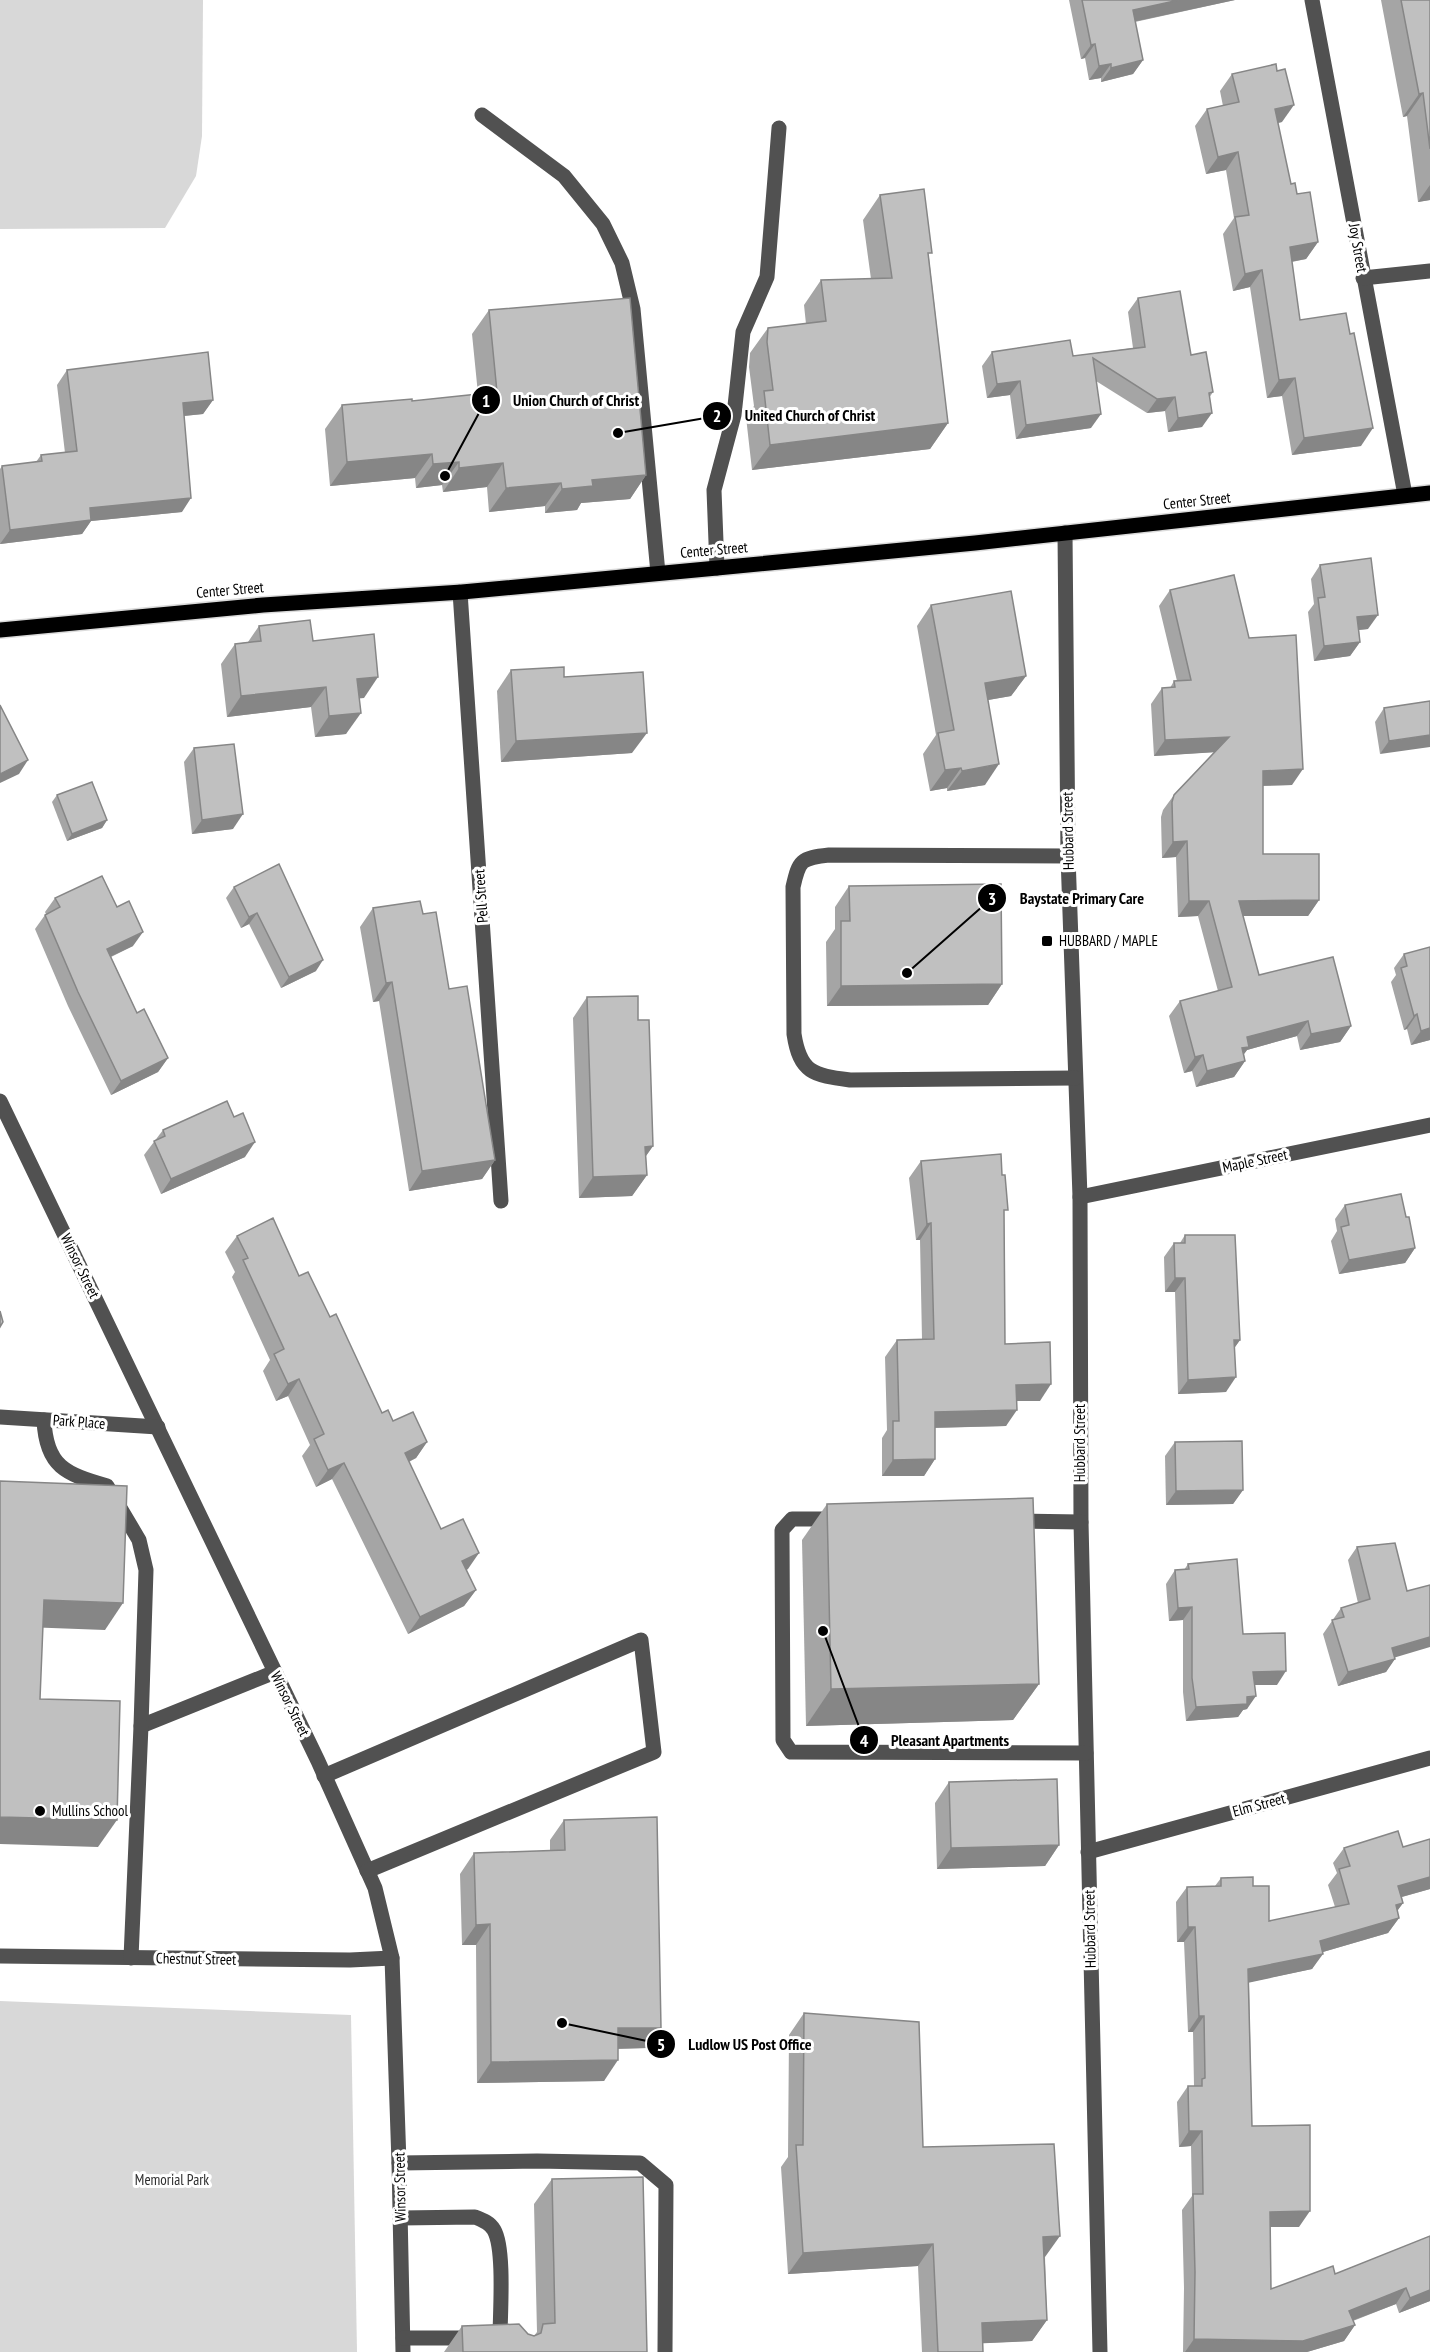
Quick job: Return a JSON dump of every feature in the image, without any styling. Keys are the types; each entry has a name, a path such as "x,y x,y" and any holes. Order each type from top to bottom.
{"main road":[{"name":"Center Street","path":"0,630 263,605 460,592 717,568 1430,493"}],"street":[{"name":"Joy Street","path":"1312,0 1405,495"},
{"path":"482,115 564,176 603,224 622,263 633,309 658,573"},
{"path":"717,568 714,490 734,415 743,332 767,277 779,128"},
{"path":"1363,278 1430,270"},
{"name":"Hubbard Street","path":"1065,533 1068,856 1080,1197 1081,1522 1100,2352"},
{"name":"Pell Street","path":"460,592 501,1201"},
{"path":"1068,856 829,855 809,857 797,867 793,887 794,1034 797,1055 808,1069 828,1077 850,1080 1075,1078"},
{"name":"Winsor Street","path":"0,1101 275,1672 375,1888 392,1958 403,2345"},
{"name":"Maple Street","path":"1080,1197 1430,1125"},
{"name":"Park Place","path":"0,1417 158,1427"},
{"path":"44,1420 45,1442 53,1457 65,1470 78,1477 107,1486 139,1540 146,1570 131,1958"},
{"path":"851,1519 792,1519 782,1530 783,1740 791,1752 1086,1753"},
{"path":"1004,1521 1081,1522"},
{"path":"324,1776 641,1640 654,1752 366,1871"},
{"path":"141,1726 275,1672"},
{"name":"Elm Street","path":"1088,1852 1430,1758"},
{"name":"Chestnut Street","path":"0,1956 350,1960 392,1958"},
{"path":"399,2163 537,2161 640,2163 666,2185 664,2352"},
{"path":"400,2218 475,2217 486,2222 495,2231 500,2248 506,2341 403,2345"}],"green space":[{"path":"0,0 203,0 202,136 196,176 165,228 0,229"},
{"name":"Memorial Park","path":"0,2001 351,2015 357,2352 0,2352"}],"building":[{"path":"1082,0 1179,0 1133,10 1143,60 1111,68 1111,64 1099,66 1095,44 1091,45"},
{"path":"1401,0 1430,0 1430,149 1423,93 1419,94"},
{"path":"1276,64 1277,71 1285,69 1294,105 1275,109 1291,184 1295,183 1297,194 1310,192 1318,242 1290,247 1300,320 1346,313 1350,334 1354,333 1373,428 1304,438 1295,378 1279,380 1262,270 1245,274 1235,217 1249,215 1238,152 1218,157 1207,109 1239,102 1232,74"},
{"path":"924,189 932,253 928,253 948,423 770,445 764,391 773,390 767,342 768,328 826,321 821,280 892,278 880,195"},
{"path":"1180,291 1191,355 1206,352 1213,392 1209,393 1212,413 1178,418 1175,397 1157,399 1093,358 1101,414 1026,425 1020,381 997,384 992,352 1070,340 1073,356 1145,347 1138,298"},
{"path":"630,298 646,475 592,480 593,486 562,489 561,483 506,488 503,463 459,468 459,462 433,464 432,454 347,462 342,405 412,399 412,401 497,392 489,310"},
{"path":"208,352 213,400 183,403 191,498 90,508 91,520 10,530 2,466 42,461 41,455 77,451 67,370"},
{"path":"1371,558 1378,615 1357,617 1360,642 1324,646 1318,598 1325,597 1320,565"},
{"path":"1234,575 1249,638 1296,635 1303,769 1263,771 1263,854 1319,854 1319,900 1239,901 1259,975 1333,957 1351,1026 1311,1034 1308,1021 1247,1037 1249,1047 1242,1048 1245,1061 1207,1071 1203,1055 1195,1057 1180,1001 1232,987 1209,901 1189,901 1187,841 1173,842 1172,802 1174,795 1229,737 1165,740 1162,688 1175,687 1174,681 1191,680 1170,590"},
{"path":"1011,591 1026,676 985,683 999,764 962,771 961,768 945,770 938,733 954,730 931,605"},
{"path":"310,620 313,641 374,634 378,677 357,679 361,713 329,716 326,687 241,696 235,644 261,641 259,626"},
{"path":"564,667 564,677 643,672 647,733 516,741 511,670"},
{"path":"1430,701 1430,735 1389,741 1384,708"},
{"path":"0,705 28,760 0,774"},
{"path":"234,744 243,814 202,820 194,748"},
{"path":"92,782 107,820 72,834 57,795"},
{"path":"279,864 323,960 289,977 257,913 249,917 234,887"},
{"path":"102,876 117,907 129,901 143,932 107,949 137,1013 144,1009 168,1058 121,1081 78,992 45,915 60,907 55,898"},
{"path":"1001,884 1002,984 841,986 841,921 850,921 849,886"},
{"path":"420,901 423,914 436,912 449,989 467,986 495,1160 422,1171 392,982 386,983 373,908"},
{"path":"1430,947 1430,1028 1421,1031 1417,1014 1414,1016 1401,968 1407,966 1404,954"},
{"path":"638,996 638,1020 649,1020 653,1146 645,1147 647,1175 593,1177 587,997"},
{"path":"227,1101 234,1117 243,1113 255,1142 171,1179 154,1141 165,1136 163,1130"},
{"path":"1001,1154 1008,1210 1004,1210 1005,1344 1050,1342 1051,1384 1016,1385 1017,1410 935,1412 935,1459 893,1460 893,1421 899,1421 897,1340 934,1339 931,1223 927,1224 921,1161"},
{"path":"1401,1194 1406,1217 1409,1217 1415,1248 1349,1260 1341,1227 1349,1225 1345,1205"},
{"path":"273,1218 299,1276 308,1272 330,1317 336,1314 382,1413 388,1410 393,1421 413,1412 427,1442 405,1453 441,1529 463,1519 479,1553 462,1561 476,1590 420,1617 344,1463 328,1470 314,1439 324,1434 299,1379 288,1384 274,1354 284,1349 243,1260 248,1258 237,1236"},
{"path":"1185,1235 1235,1235 1240,1340 1234,1340 1236,1377 1188,1380 1185,1278 1175,1278 1174,1243 1185,1243"},
{"path":"0,1311 3,1322 0,1327"},
{"path":"1242,1441 1243,1490 1176,1491 1175,1442"},
{"path":"0,1481 127,1486 123,1603 44,1600 40,1699 120,1701 117,1820 0,1817"},
{"path":"1033,1498 1039,1684 831,1689 827,1504"},
{"path":"1395,1543 1407,1591 1430,1585 1430,1637 1392,1648 1395,1659 1348,1672 1332,1620 1344,1617 1341,1608 1370,1599 1357,1547"},
{"path":"1237,1559 1243,1634 1285,1633 1286,1671 1253,1672 1256,1696 1247,1697 1247,1704 1196,1707 1192,1678 1192,1607 1178,1608 1175,1570 1189,1569 1188,1564"},
{"path":"1057,1779 1059,1845 951,1848 949,1782"},
{"path":"657,1817 661,2028 618,2028 618,2060 491,2062 490,1924 476,1925 474,1853 565,1850 564,1820"},
{"path":"1398,1831 1403,1847 1430,1839 1430,1877 1398,1886 1403,1903 1396,1905 1399,1918 1320,1941 1323,1954 1248,1969 1252,2126 1310,2125 1310,2211 1270,2212 1271,2289 1333,2266 1335,2274 1430,2236 1430,2290 1410,2298 1406,2288 1349,2311 1355,2325 1303,2341 1194,2339 1193,2194 1203,2194 1202,2131 1189,2131 1188,2086 1202,2086 1202,2079 1205,2078 1204,2016 1199,2016 1195,1927 1188,1927 1187,1887 1221,1886 1221,1878 1253,1877 1253,1886 1269,1886 1269,1921 1349,1904 1339,1869 1350,1866 1344,1848"},
{"path":"804,2013 919,2022 923,2147 1054,2144 1060,2236 1043,2237 1047,2320 982,2323 983,2352 938,2352 933,2244 803,2253 796,2145 803,2145"},
{"path":"643,2177 647,2352 463,2352 462,2326 519,2324 528,2334 534,2336 541,2333 543,2324 555,2323 552,2179"}],"place":[{"name":"United Church of Christ","path":"618,433"},
{"name":"Union Church of Christ","path":"445,476"},
{"name":"HUBBARD / MAPLE","path":"1047,941"},
{"name":"Baystate Primary Care","path":"907,973"},
{"name":"Pleasant Apartments","path":"823,1631"},
{"name":"Mullins School","path":"40,1811"},
{"name":"Ludlow US Post Office","path":"562,2023"}]}
